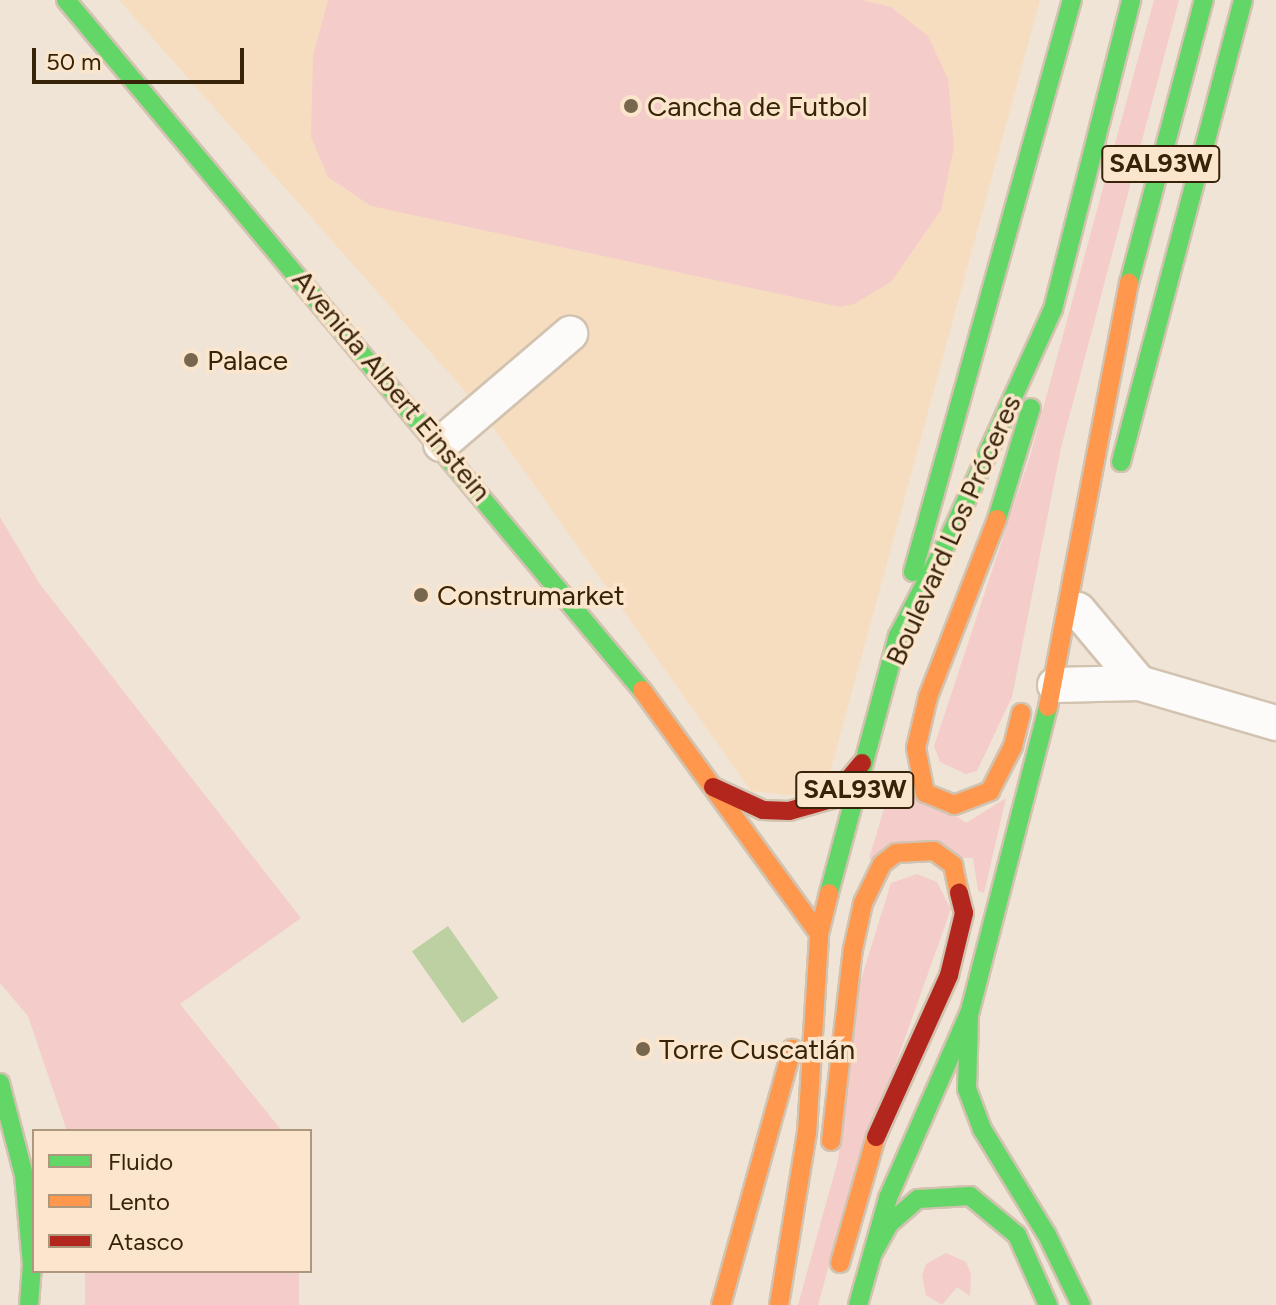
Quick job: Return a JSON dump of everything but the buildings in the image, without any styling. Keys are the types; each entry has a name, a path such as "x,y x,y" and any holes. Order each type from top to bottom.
{"main road":[{"name":"Avenida Albert Einstein","path":"66,0 611,647 704,781 773,865 819,934"},
{"path":"898,636 924,523 1072,0"},
{"name":"Boulevard Los Próceres","path":"780,1305 807,1133 819,934 862,763 898,636 950,536 1053,309 1131,0"},
{"name":"SAL93W","path":"858,1305 866,1265 888,1198 970,1011 1046,683 1117,327 1204,0"},
{"path":"1115,485 1243,0"},
{"path":"1053,309 1022,451 928,697 916,748 919,783 925,793 954,805 990,791 1046,683 1078,610 1099,544"},
{"path":"1078,440 1117,327"},
{"name":"Avenida Albert Einstein","path":"704,781 749,805 789,811 832,799 862,763"},
{"path":"828,1157 863,903 882,864 896,853 934,851 953,865 964,913 944,987 874,1142 837,1278"},
{"path":"721,1305 819,934"},
{"path":"970,1011 967,1089 982,1129 1047,1235 1081,1305"},
{"path":"0,1083 24,1175 32,1265 29,1305"},
{"path":"866,1265 889,1224 918,1199 970,1196 1017,1235 1048,1305"},
{"path":"780,1305 814,1210"}],"street":[{"path":"441,444 570,334"},
{"path":"1078,610 1139,683"},
{"path":"1046,683 1139,683 1276,723"}],"shaded area":[{"path":"119,0 1040,0 828,780 806,797 751,791 478,406"},
{"name":"Cancha de Futbol","path":"328,0 862,0 891,7 928,36 948,79 954,147 941,210 891,282 854,304 840,307 371,206 328,177 311,137 313,56"},
{"path":"1154,0 1179,0 1061,448 1012,697 977,771 966,774 940,762 934,746 1031,453"},
{"path":"0,517 39,583 301,918 180,1004 280,1129 66,1129 28,1016 0,983"},
{"path":"895,772 966,823 1006,798 984,893 978,891 973,858 869,859"},
{"path":"917,874 937,882 951,909 846,1203 818,1305 798,1305 838,1160 859,986 891,883"},
{"path":"448,926 498,998 462,1023 412,951"},
{"path":"946,1253 966,1262 971,1274 970,1296 957,1287 942,1305 926,1295 922,1276 926,1264"},
{"path":"85,1273 299,1273 299,1305 85,1305"}],"traffic: fast":[{"path":"66,0 642,690"},
{"path":"913,572 1072,0"},
{"path":"829,893 898,636 950,536 1053,309 1131,0"},
{"path":"1129,283 1204,0"},
{"path":"1121,462 1243,0"},
{"path":"997,519 1031,408"},
{"path":"858,1305 888,1198 970,1011 1048,707"},
{"path":"969,1017 967,1089 982,1129 1047,1235 1081,1305"},
{"path":"0,1083 24,1175 32,1265 29,1305"},
{"path":"873,1253 889,1224 918,1199 970,1196 1017,1235 1048,1305"}],"traffic: slow":[{"path":"1048,707 1129,283"},
{"path":"997,519 928,697 916,748 925,793 954,805 990,791 1013,746 1021,713"},
{"path":"642,690 819,934"},
{"path":"831,1141 853,949 863,903 882,864 896,853 934,851 953,865 959,893"},
{"path":"779,1305 807,1133 819,934 829,893"},
{"path":"721,1305 792,1049"},
{"path":"840,1263 876,1137"}],"traffic: jam":[{"path":"713,787 763,810 789,811 832,799 862,763"},
{"path":"876,1137 949,975 964,913 959,893"}],"place":[{"name":"Cancha de Futbol","path":"631,106"},
{"name":"Palace","path":"191,360"},
{"name":"Construmarket","path":"421,595"},
{"name":"Torre Cuscatlán","path":"643,1049"}]}
